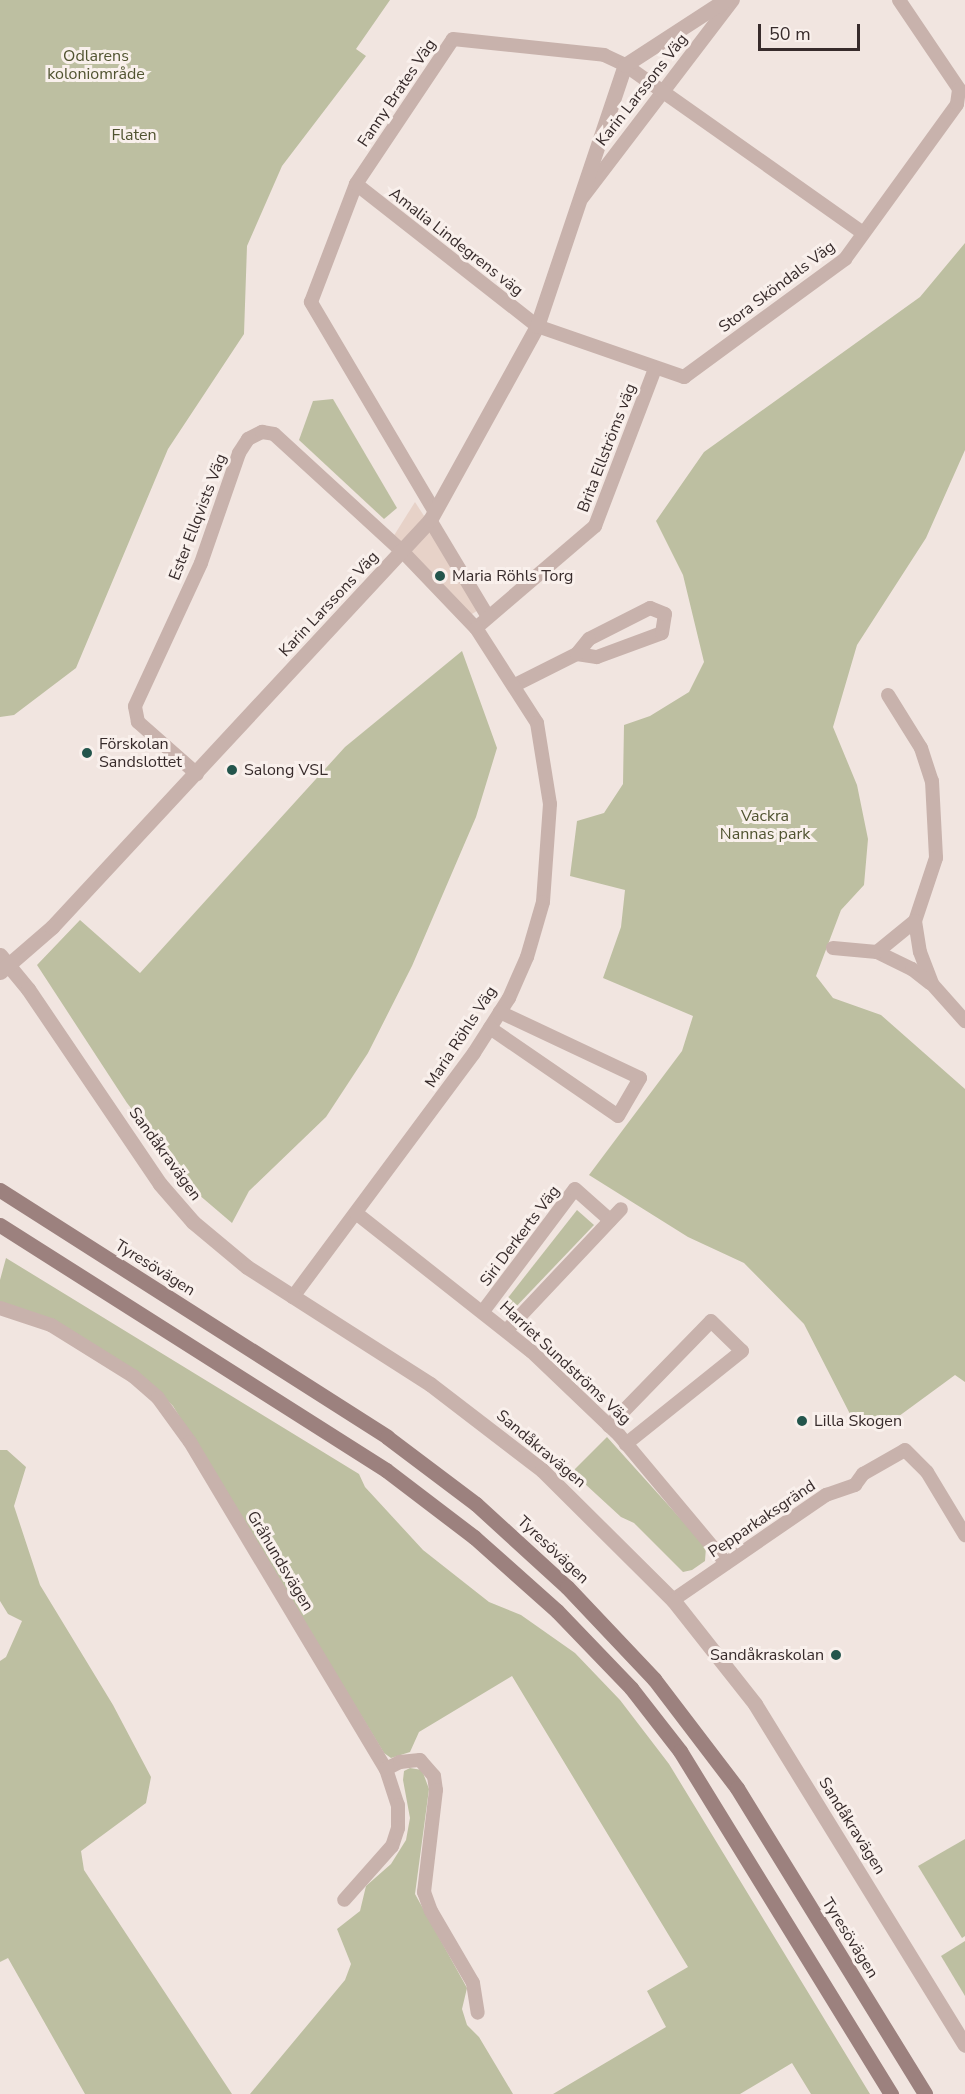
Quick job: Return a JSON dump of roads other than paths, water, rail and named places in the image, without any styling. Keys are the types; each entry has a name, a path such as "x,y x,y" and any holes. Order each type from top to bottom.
{"main road":[{"name":"Tyresövägen","path":"0,1190 387,1437 476,1504 567,1587 654,1679 737,1788 925,2094"},
{"path":"0,1224 386,1470 474,1537 557,1611 631,1688 680,1751 891,2094"}],"street":[{"name":"Karin Larssons Väg","path":"3,964 52,927 403,552 432,516 537,326 625,65 725,0"},
{"name":"Karin Larssons Väg","path":"579,202 733,0"},
{"path":"899,0 962,87"},
{"name":"Fanny Brates Väg","path":"432,516 311,302 356,184 453,39 604,55 625,65 862,232"},
{"name":"Stora Sköndals Väg","path":"537,326 655,369 684,377 845,259 862,232 957,104 962,87"},
{"name":"Amalia Lindegrens väg","path":"356,184 537,326"},
{"name":"Brita Ellströms väg","path":"476,627 595,526 655,369"},
{"name":"Ester Ellqvists Väg","path":"197,774 138,722 135,706 201,563 232,468 248,439 262,432 274,434 403,552"},
{"path":"432,516 488,617"},
{"path":"403,552 476,627"},
{"path":"515,685 577,654 589,639 650,608 665,614 662,633 597,657 577,654"},
{"name":"Maria Röhls Väg","path":"294,1297 490,1028 526,957 543,902 549,846 550,804 545,758 537,723 515,685 476,627"},
{"path":"888,695 921,748 932,781 936,858 915,921 920,952 932,984"},
{"path":"877,952 915,921"},
{"path":"833,948 877,952 912,969 932,984 965,1021"},
{"name":"Sandåkravägen","path":"3,964 177,1205 247,1267 430,1384 542,1470 673,1600 755,1704 965,2045"},
{"path":"490,1028 618,1116 640,1078 500,1012"},
{"name":"Siri Derkerts Väg","path":"484,1310 575,1189 610,1220"},
{"path":"507,1330 621,1209"},
{"name":"Harriet Sundströms Väg","path":"356,1213 484,1310 609,1426 726,1563"},
{"name":"Gråhundsvägen","path":"0,1308 51,1325 133,1376 158,1398 190,1442 386,1769 398,1805 398,1828 392,1846 344,1900"},
{"path":"609,1426 711,1321 742,1351 626,1444"},
{"name":"Pepparkaksgränd","path":"673,1600 826,1495 855,1485 863,1474 905,1450 927,1472 965,1535"},
{"path":"386,1769 399,1762 420,1760 434,1776 436,1790 424,1892 431,1911 473,1983 478,2013"}],"place":[{"name":"Maria Röhls Torg","path":"440,576"},
{"name":"Förskolan Sandslottet","path":"87,753"},
{"name":"Salong VSL","path":"232,770"},
{"name":"Lilla Skogen","path":"802,1421"},
{"name":"Sandåkraskolan","path":"836,1655"}],"park label":[{"name":"Odlarens koloniområde","path":"96,65"},
{"name":"Flaten","path":"134,135"},
{"name":"Vackra Nannas park","path":"765,825"}]}
